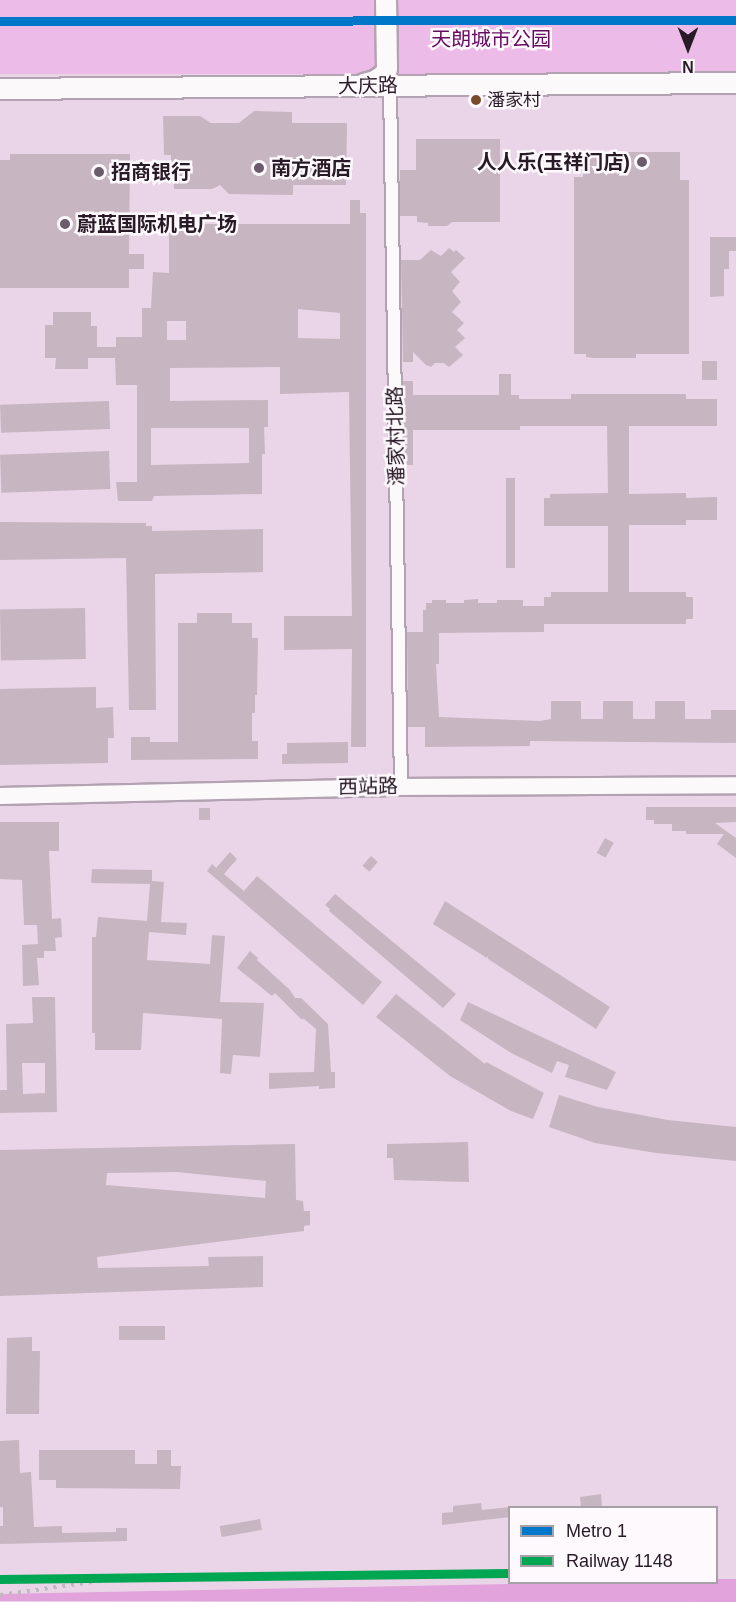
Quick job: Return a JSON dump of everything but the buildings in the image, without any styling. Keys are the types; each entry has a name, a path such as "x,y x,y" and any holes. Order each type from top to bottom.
{"main road":[{"path":"353,87 375,81 385,74 387,69 386,0"},
{"path":"398,0 398,75 412,86"},
{"name":"大庆路","path":"0,89 736,83"}],"street":[{"name":"潘家村北路","path":"390,86 401,786"},
{"name":"西站路","path":"0,796 401,786 736,785"}],"green space":[{"name":"天朗城市公园","path":"0,0 736,0 736,76 408,79 385,74 0,74"}],"shaded area":[{"path":"718,1579 736,1579 736,1602 0,1601 0,1594 513,1584 718,1584"}],"railway":[{"path":"0,1595 135,1576"}],"metro line":[{"name":"1","path":"0,21 736,20"}],"rail line":[{"name":"1148","path":"0,1579 508,1573"}],"place":[{"name":"潘家村","path":"476,100"},
{"name":"人人乐(玉祥门店)","path":"642,162"},
{"name":"南方酒店","path":"259,168"},
{"name":"招商银行","path":"99,172"},
{"name":"蔚蓝国际机电广场","path":"65,224"}]}
